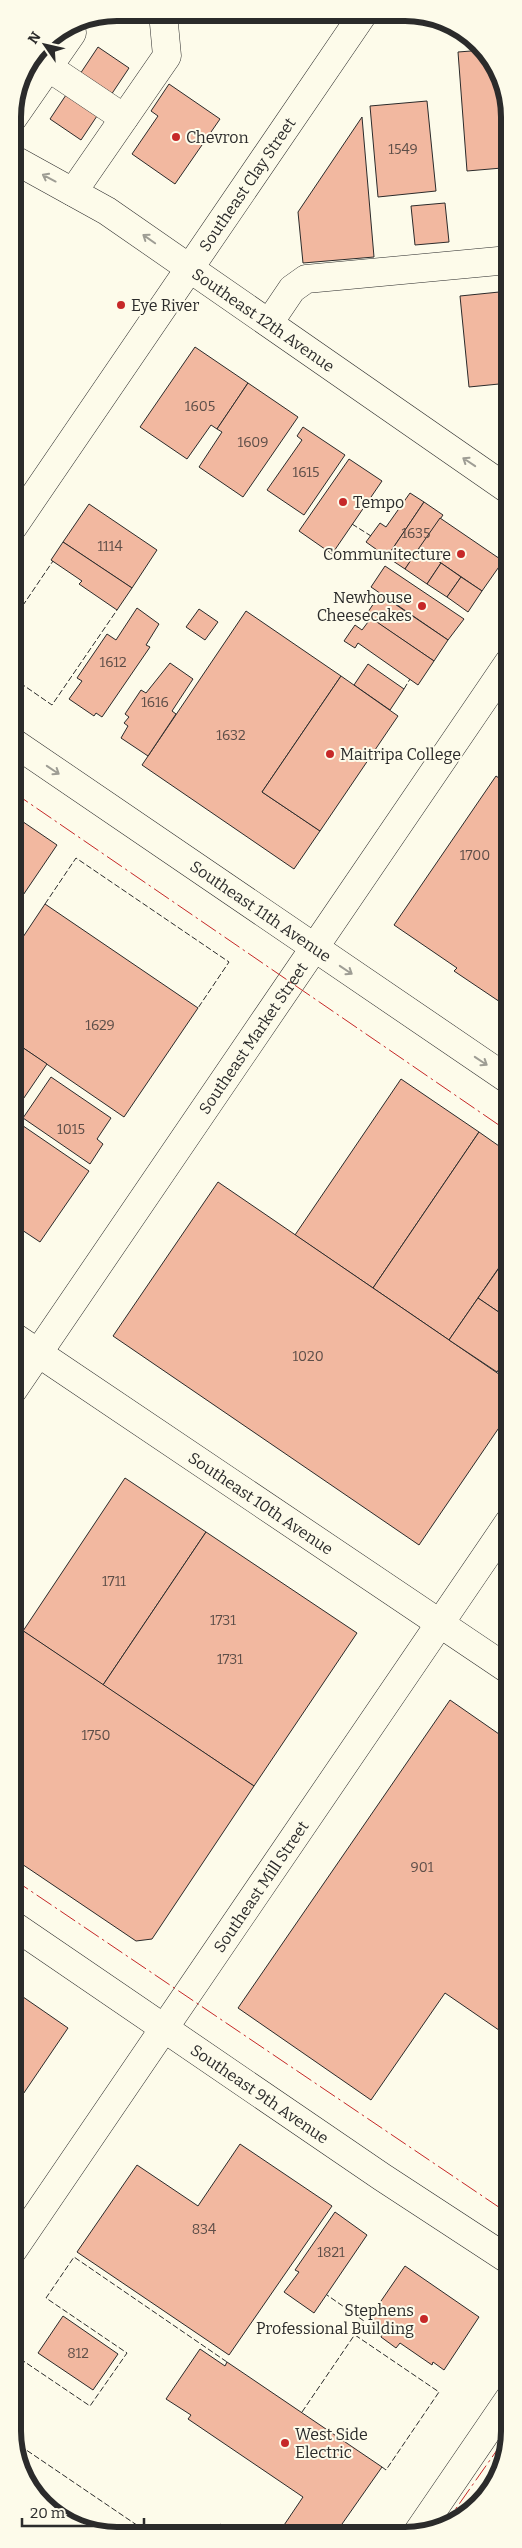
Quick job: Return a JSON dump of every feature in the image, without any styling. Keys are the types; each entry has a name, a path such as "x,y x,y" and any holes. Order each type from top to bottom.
{"street":[{"path":"73,192 166,56 164,21"},
{"name":"Southeast Clay Street","path":"21,515 358,21"},
{"path":"22,105 72,33"},
{"path":"48,67 124,118"},
{"name":"Southeast 12th Avenue","path":"21,163 106,211 501,484"},
{"path":"269,323 292,289 306,279 501,261"},
{"name":"Southeast Market Street","path":"21,1378 501,674"},
{"name":"Southeast 11th Avenue","path":"21,747 501,1075"},
{"name":"Southeast 10th Avenue","path":"21,1341 501,1664"},
{"name":"Southeast Mill Street","path":"21,2238 501,1534"},
{"name":"Southeast 9th Avenue","path":"21,1930 382,2177 501,2255"},
{"path":"423,2525 501,2411"}],"building":[{"path":"98,47 129,68 81,140 50,119"},
{"path":"474,51 485,64 496,86 501,117 501,168 467,171 458,52"},
{"name":"Chevron","path":"169,84 220,119 175,184 132,154 158,116 151,111"},
{"path":"427,101 436,191 378,197 370,106"},
{"path":"362,117 374,257 303,263 298,212"},
{"path":"445,203 449,242 415,245 411,206"},
{"path":"501,292 501,384 469,387 460,296"},
{"path":"195,347 248,383 217,429 211,425 187,459 140,427"},
{"path":"248,383 298,417 243,497 199,467 222,432 217,429"},
{"path":"303,427 345,455 304,515 267,490 302,440 297,436"},
{"name":"Tempo","path":"349,459 382,481 332,554 299,531"},
{"path":"410,493 424,502 387,557 366,542 380,523 386,527"},
{"path":"424,502 443,515 405,569 387,557"},
{"path":"89,504 157,550 132,588 63,542"},
{"name":"Communitecture","path":"440,518 501,560 501,564 482,591 419,548"},
{"path":"63,542 132,588 117,610 79,584 82,581 51,560"},
{"path":"419,548 441,563 427,584 405,569"},
{"path":"441,563 461,577 447,597 427,584"},
{"name":"Newhouse Cheesecakes","path":"385,566 464,619 448,640 371,587"},
{"path":"461,577 482,591 468,612 447,597"},
{"path":"380,594 448,640 434,661 366,615"},
{"path":"137,608 159,624 146,645 150,647 102,717 96,713 94,716 69,699 82,681 77,678 107,634 116,640"},
{"path":"199,609 218,622 205,640 186,627"},
{"path":"246,611 341,676 262,792 320,831 294,869 142,765"},
{"path":"371,618 434,661 418,685 358,643 355,648 344,641 355,625 362,630"},
{"path":"170,663 193,679 172,711 176,714 148,756 121,738 128,726 124,723 129,717 125,714 141,690 146,693"},
{"path":"368,664 404,689 390,710 354,685"},
{"name":"Maitripa College","path":"341,676 398,716 320,831 262,792"},
{"path":"496,776 501,779 501,1003 454,971 457,968 394,925"},
{"path":"21,820 57,845 21,898"},
{"path":"45,904 198,1008 124,1117 21,1046 21,940"},
{"path":"21,1046 47,1064 21,1102"},
{"path":"51,1077 111,1118 97,1139 103,1144 90,1164 23,1118"},
{"path":"401,1079 479,1132 373,1288 295,1235"},
{"path":"21,1124 89,1171 40,1242 21,1229"},
{"path":"479,1132 501,1147 501,1265 449,1340 373,1288"},
{"path":"218,1182 501,1376 501,1425 419,1545 113,1336"},
{"path":"501,1265 501,1314 478,1298"},
{"path":"478,1298 501,1314 501,1366 497,1372 449,1340"},
{"path":"125,1478 206,1532 103,1685 23,1631"},
{"path":"206,1532 357,1633 254,1786 103,1685"},
{"path":"21,1629 254,1786 152,1939 136,1941 21,1863"},
{"path":"450,1700 501,1735 501,2032 445,1993 371,2100 238,2008"},
{"path":"21,1996 68,2028 21,2097"},
{"path":"240,2144 332,2206 229,2355 77,2252 137,2165 198,2206"},
{"path":"335,2212 367,2235 314,2313 284,2292 299,2272 295,2270"},
{"name":"Stephens Professional Building","path":"405,2266 479,2317 444,2370 433,2362 432,2365 400,2343 396,2348 381,2337 384,2331 368,2320"},
{"path":"63,2316 118,2354 93,2390 38,2353"},
{"name":"West Side Electric","path":"200,2349 225,2366 227,2362 382,2467 340,2527 283,2527 303,2497 188,2419 191,2415 166,2399"}],"fence":[{"path":"352,524 371,536"},
{"path":"21,608 53,561"},
{"path":"21,684 52,705 117,610"},
{"path":"404,689 410,679"},
{"path":"45,904 76,858 229,962 198,1008"},
{"path":"21,2359 90,2406 127,2353 46,2298 74,2257 227,2362"},
{"path":"302,2412 364,2321 327,2295"},
{"path":"355,2335 439,2392 386,2470 382,2467"},
{"path":"23,2448 140,2527"}],"power":[{"path":"21,797 501,1127"},
{"path":"21,1884 501,2209"},
{"path":"452,2515 500,2446"}],"place":[{"name":"Chevron","path":"176,137"},
{"name":"Eye River","path":"121,305"},
{"name":"Tempo","path":"343,502"},
{"name":"Communitecture","path":"461,554"},
{"name":"Newhouse Cheesecakes","path":"422,606"},
{"name":"Maitripa College","path":"330,754"},
{"name":"Stephens Professional Building","path":"424,2319"},
{"name":"West Side Electric","path":"285,2443"}]}
